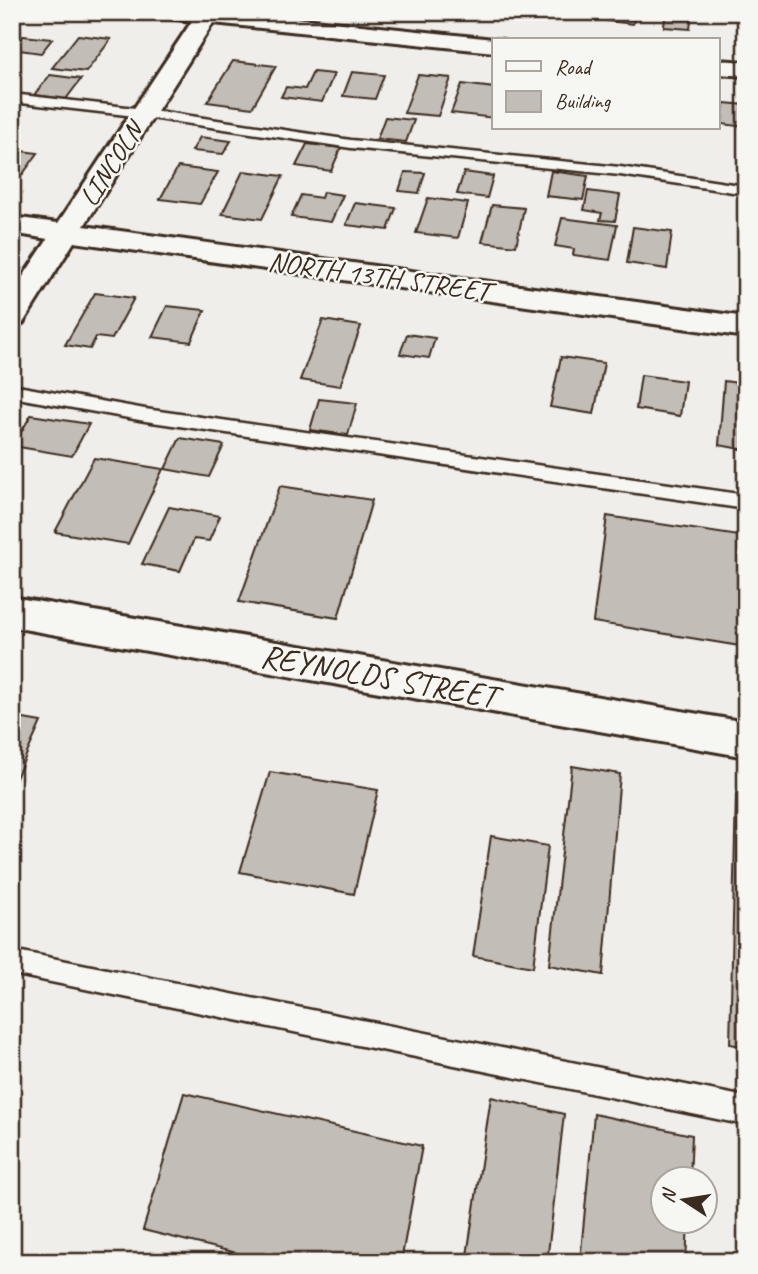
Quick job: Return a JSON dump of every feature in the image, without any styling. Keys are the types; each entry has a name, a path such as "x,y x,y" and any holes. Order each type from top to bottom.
{"street":[{"path":"169,12 492,45"},
{"name":"LINCOLN","path":"12,316 208,14"},
{"path":"720,67 746,69"},
{"name":"NORTH 13TH STREET","path":"12,225 746,327"},
{"name":"REYNOLDS STREET","path":"12,612 746,740"}],"lane":[{"path":"12,98 144,113 351,144 620,171 746,190"},
{"path":"12,391 159,417 746,502"},
{"path":"12,962 746,1111"}],"building":[{"path":"554,12 583,12 581,20 553,18"},
{"path":"609,12 635,12 633,24 607,21"},
{"path":"657,12 692,12 690,29 664,27 665,17 657,16"},
{"path":"78,35 111,39 86,72 52,68"},
{"path":"23,36 52,39 41,53 12,49"},
{"path":"233,61 276,66 252,108 207,102"},
{"path":"313,72 334,74 322,102 281,97 286,87 305,89"},
{"path":"352,72 384,75 375,99 343,96"},
{"path":"50,75 81,79 66,99 34,95"},
{"path":"418,75 451,78 438,116 404,113"},
{"path":"462,84 492,88 492,118 451,113"},
{"path":"724,103 746,105 746,127 722,124"},
{"path":"385,117 414,120 406,142 377,139"},
{"path":"200,137 231,141 223,154 192,151"},
{"path":"307,144 341,148 331,171 296,166"},
{"path":"12,150 38,153 17,182 12,181"},
{"path":"178,167 218,172 200,204 160,199"},
{"path":"243,171 283,176 262,219 222,214"},
{"path":"551,171 588,176 583,200 546,196"},
{"path":"405,172 425,173 419,193 399,191"},
{"path":"464,172 493,176 487,198 457,194"},
{"path":"588,191 620,195 615,221 600,220 602,213 584,210"},
{"path":"323,192 343,195 331,222 291,217 301,195 321,198"},
{"path":"428,198 468,203 458,238 416,233"},
{"path":"355,203 396,208 388,230 346,225"},
{"path":"492,205 524,208 516,246 482,242"},
{"path":"562,218 617,225 610,260 573,255 574,249 555,246"},
{"path":"633,227 672,232 667,269 627,263"},
{"path":"95,293 134,298 112,339 96,337 90,349 65,345"},
{"path":"167,306 205,310 191,342 152,337"},
{"path":"323,320 361,326 340,386 300,380"},
{"path":"407,334 435,338 429,358 400,354"},
{"path":"561,357 604,363 594,414 550,407"},
{"path":"641,375 685,381 680,416 636,409"},
{"path":"724,381 746,384 746,450 719,445"},
{"path":"319,399 357,403 348,435 310,430"},
{"path":"31,415 89,424 72,456 13,446"},
{"path":"180,438 224,445 209,477 165,469"},
{"path":"94,458 163,469 128,544 55,532"},
{"path":"280,486 372,500 338,618 239,602"},
{"path":"169,507 220,516 209,541 194,539 180,571 142,564"},
{"path":"607,516 746,537 746,647 593,622"},
{"path":"12,717 41,722 12,787"},
{"path":"572,766 620,774 603,975 549,965"},
{"path":"270,772 378,790 354,894 240,872"},
{"path":"736,794 746,796 746,1047 730,1044"},
{"path":"491,836 548,846 533,967 473,956"},
{"path":"184,1093 422,1146 401,1262 273,1262 143,1230"},
{"path":"491,1097 564,1114 547,1262 466,1262"},
{"path":"594,1114 692,1135 691,1166 650,1166 650,1236 687,1236 686,1262 580,1262"}]}
